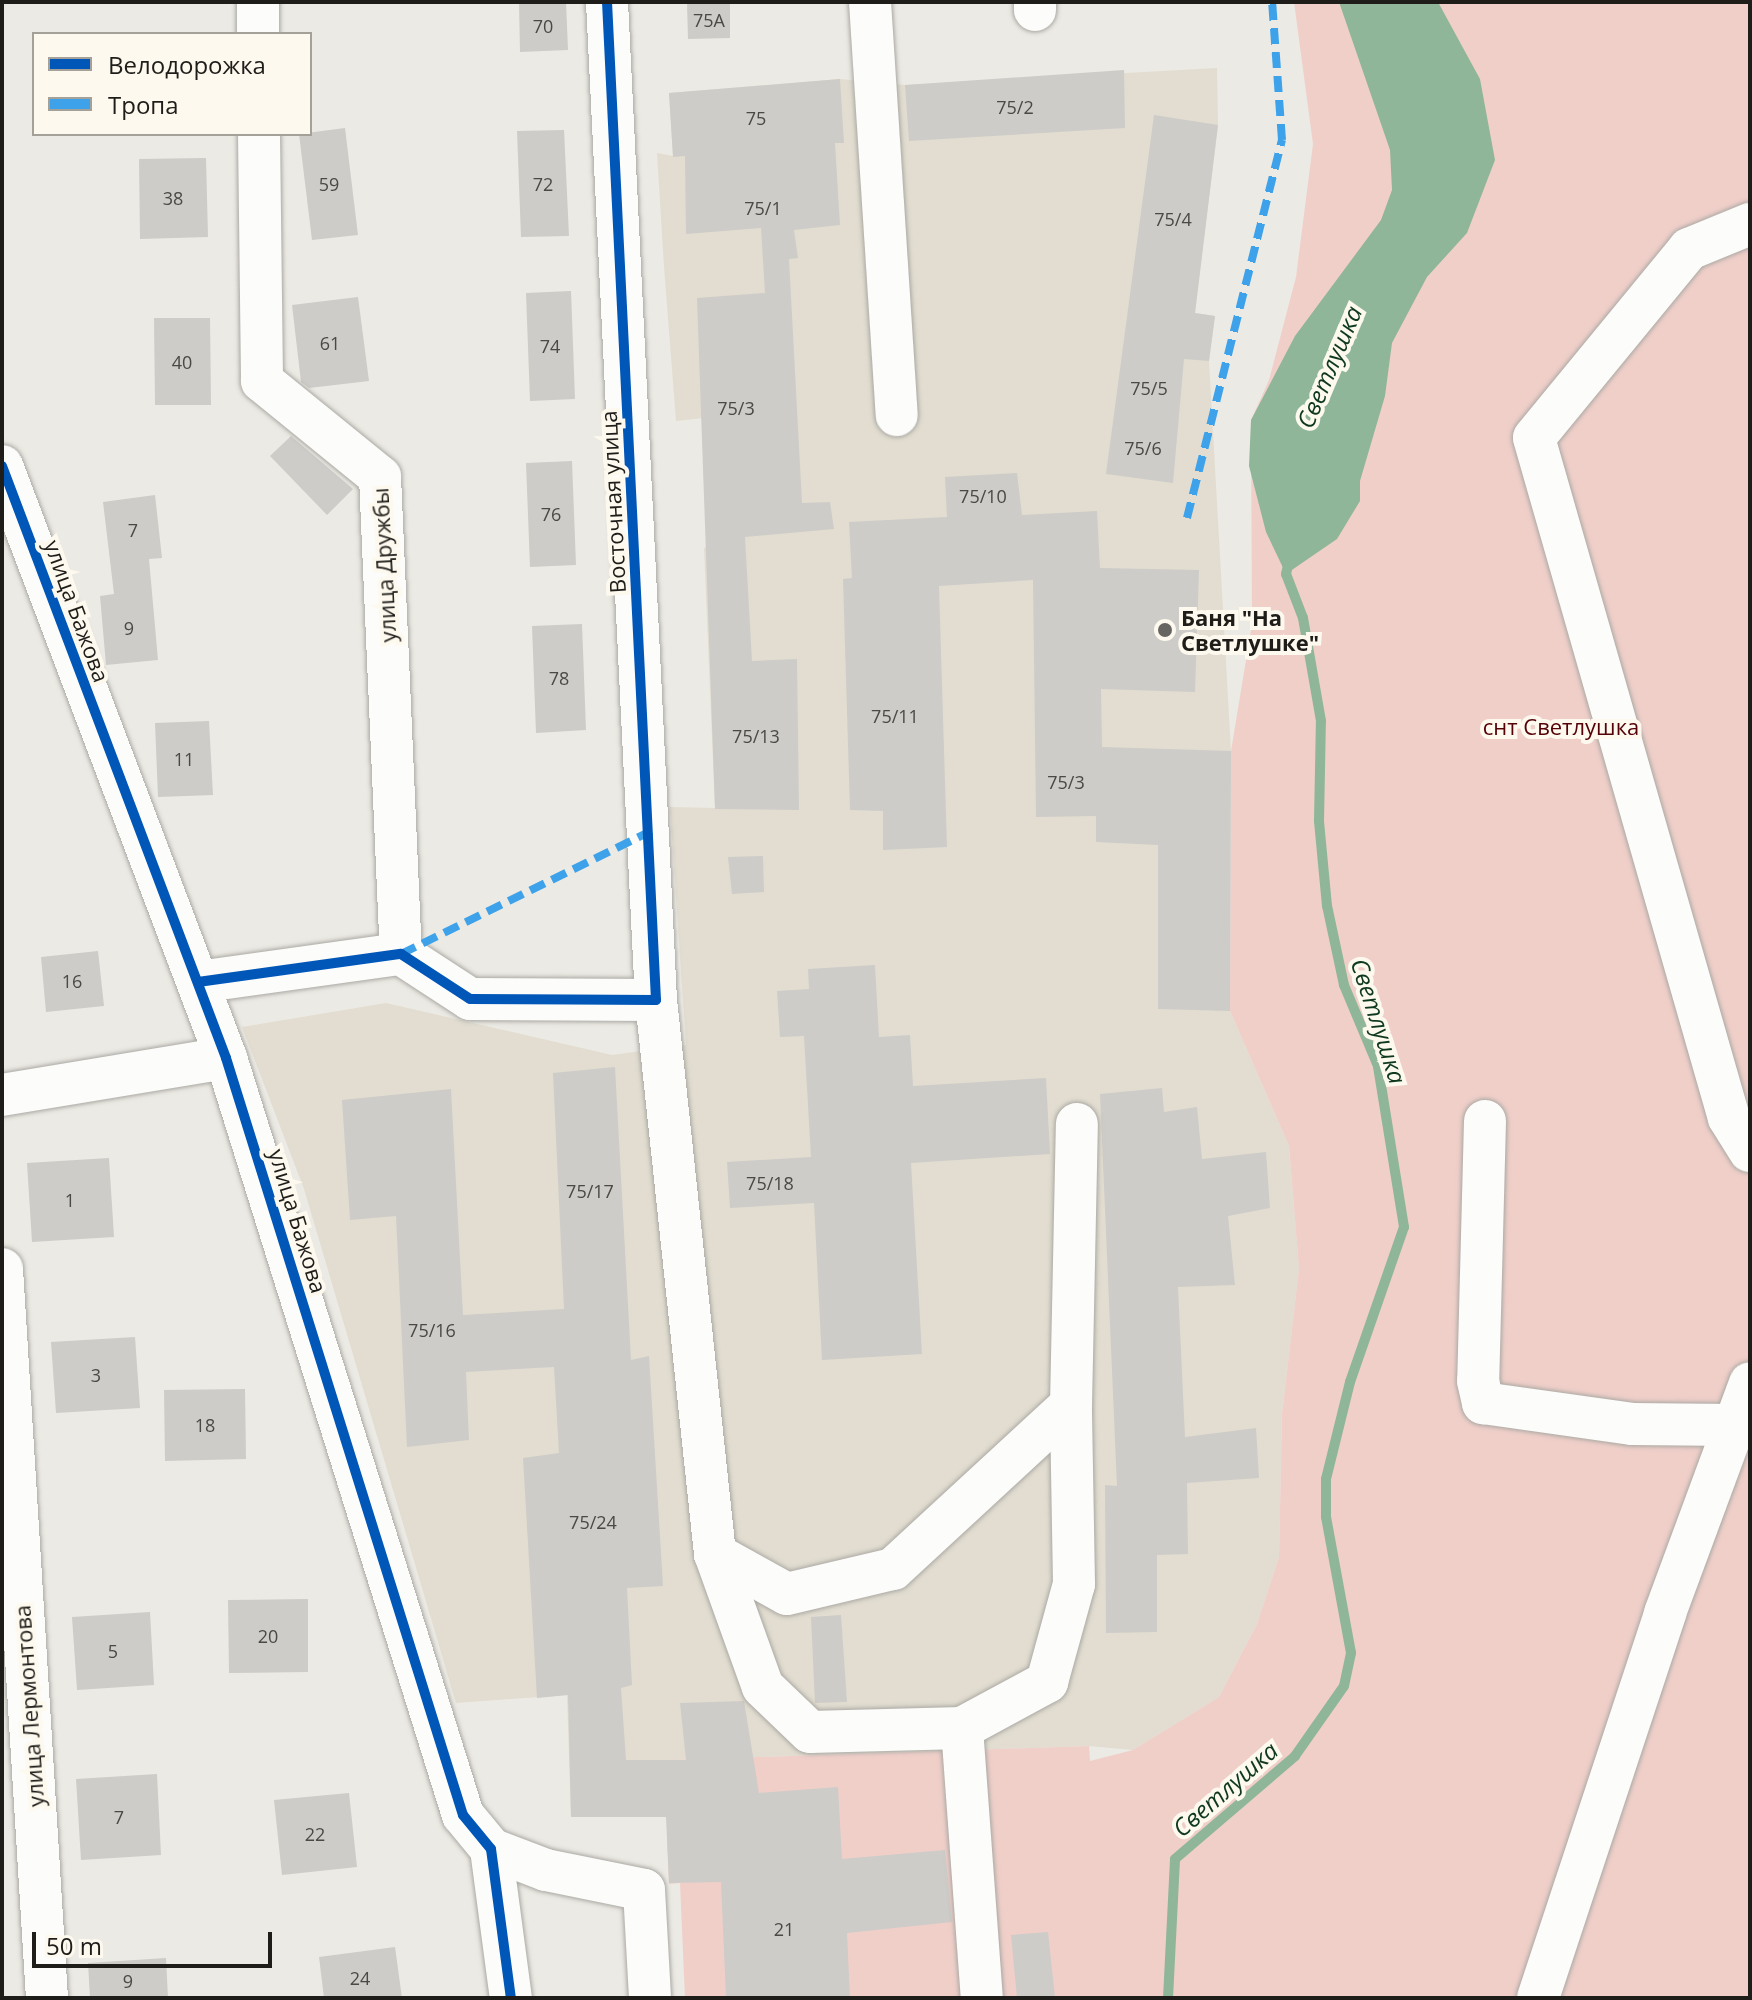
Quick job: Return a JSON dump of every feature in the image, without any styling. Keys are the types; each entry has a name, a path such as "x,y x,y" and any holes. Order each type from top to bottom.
{"street":[{"path":"258,2 258,32"},
{"name":"Восточная улица","path":"607,2 656,1000 715,1554 763,1687 810,1732 962,1728"},
{"path":"870,2 897,415"},
{"name":"улица Дружбы","path":"259,136 262,381 380,477 401,954"},
{"path":"1750,224 1689,249 1534,438 1729,1118 1750,1151"},
{"name":"улица Бажова","path":"2,466 226,1058 463,1815 491,1849"},
{"path":"198,982 401,954 470,999 656,1000"},
{"path":"2,1095 226,1058"},
{"path":"1485,1121 1478,1381 1483,1403 1632,1424 1734,1425"},
{"path":"982,1998 962,1728 1047,1682 1074,1584 1071,1405 1077,1124"},
{"name":"улица Лермонтова","path":"2,1269 47,1998"},
{"path":"1538,1998 1665,1613 1750,1383"},
{"path":"715,1554 787,1594 893,1569 1071,1405"},
{"path":"511,1998 491,1849 546,1870 644,1890 650,1998"}],"shaded area":[{"path":"1217,68 1218,125 1195,313 1215,316 1209,361 1231,751 1230,1011 1289,1146 1299,1269 1282,1414 1279,1557 1257,1624 1219,1697 1133,1750 1089,1746 670,1760 673,1817 571,1817 567,1695 456,1703 304,1189 242,1027 386,1003 612,1055 686,1045 670,807 715,808 704,549 709,540 704,418 676,421 664,267 657,153 673,156 669,93 840,79 905,85"}],"green space":[{"name":"снт Светлушка","path":"1294,2 1750,2 1750,1998 685,1998 680,1883 669,1884 667,1838 674,1837 670,1760 1089,1746 1090,1761 1133,1750 1219,1697 1257,1624 1279,1557 1282,1414 1299,1269 1289,1146 1230,1011 1231,751 1252,624 1251,420 1269,380 1296,277 1313,144"}],"water":[{"path":"1339,2 1438,2 1480,79 1495,160 1467,233 1427,277 1392,343 1385,396 1360,481 1360,501 1337,539 1286,574 1266,532 1249,466 1251,420 1295,336 1381,220 1392,190 1390,150"}],"building":[{"path":"519,2 566,2 568,50 520,52"},
{"path":"687,2 730,2 730,38 688,39"},
{"path":"1124,70 1125,128 909,141 905,85"},
{"path":"840,79 844,143 835,143 840,225 794,230 798,258 789,259 802,503 830,502 834,529 745,537 752,661 797,659 799,810 715,809 697,298 765,293 761,228 686,234 685,156 673,157 669,93"},
{"path":"1154,115 1218,125 1195,313 1215,316 1209,361 1184,359 1173,483 1106,474"},
{"path":"345,128 358,235 312,240 299,136 312,136 312,132"},
{"path":"564,130 569,236 521,237 517,131"},
{"path":"206,158 208,237 140,239 139,159"},
{"path":"571,291 575,399 530,401 526,293"},
{"path":"358,297 369,381 309,388 301,382 292,305"},
{"path":"154,318 210,318 211,405 155,405"},
{"path":"291,436 353,489 327,515 270,456"},
{"path":"572,461 576,565 530,567 526,463"},
{"path":"1017,473 1022,515 1097,511 1100,568 1199,570 1195,692 1101,689 1102,747 1231,751 1230,1011 1158,1009 1158,845 1096,842 1096,816 1036,817 1033,580 939,586 947,847 883,850 883,811 850,810 843,579 852,578 849,522 947,517 945,477"},
{"path":"155,495 162,558 149,559 158,660 106,665 100,596 114,594 103,502"},
{"path":"582,624 586,730 536,733 532,626"},
{"path":"209,721 213,795 158,797 155,723"},
{"path":"763,856 764,892 732,894 728,857"},
{"path":"98,951 104,1006 46,1012 41,957"},
{"path":"875,965 879,1037 910,1035 913,1086 1046,1078 1050,1154 911,1163 922,1354 822,1360 814,1203 730,1208 727,1162 811,1157 804,1036 780,1037 777,991 809,989 808,969"},
{"path":"615,1067 631,1360 649,1356 663,1586 627,1588 632,1685 621,1688 626,1760 686,1760 680,1703 744,1701 759,1793 838,1787 842,1859 945,1850 952,1922 847,1933 850,1998 726,1998 721,1882 669,1883 666,1817 571,1817 568,1695 537,1698 523,1458 559,1453 554,1367 466,1372 469,1440 407,1447 396,1216 350,1220 342,1100 451,1089 463,1315 564,1309 553,1073"},
{"path":"1162,1088 1164,1112 1197,1107 1202,1159 1266,1152 1270,1208 1228,1216 1235,1285 1178,1287 1185,1437 1256,1428 1259,1478 1187,1483 1188,1554 1157,1555 1157,1632 1106,1633 1105,1485 1117,1486 1100,1094"},
{"path":"109,1158 114,1237 32,1242 27,1163"},
{"path":"135,1337 140,1408 56,1413 51,1342"},
{"path":"245,1389 246,1459 165,1461 164,1390"},
{"path":"308,1599 308,1672 229,1673 228,1600"},
{"path":"150,1612 154,1685 77,1690 72,1617"},
{"path":"841,1615 847,1702 815,1703 811,1617"},
{"path":"157,1774 161,1855 81,1860 76,1779"},
{"path":"349,1793 357,1867 282,1875 274,1800"},
{"path":"1048,1932 1055,1998 1017,1998 1011,1935"},
{"path":"395,1947 402,1998 324,1998 319,1957"},
{"path":"166,1958 168,1998 90,1998 88,1963"}],"waterway":[{"name":"Светлушка","path":"1168,1998 1175,1859 1295,1756 1344,1686 1351,1653 1326,1517 1326,1479 1350,1382 1404,1227 1378,1066 1344,985 1327,906 1319,821 1321,721 1303,618 1286,574 1289,561"}],"marked path":[{"path":"1187,518 1282,140 1272,2"},
{"path":"401,954 651,831"}],"cycle path":[{"path":"198,982 401,954 470,999 656,1000 607,2"},
{"path":"2,466 226,1058 463,1815 491,1849 511,1998"}],"place":[{"name":"Баня \"На Светлушке\"","path":"1165,630"}]}
